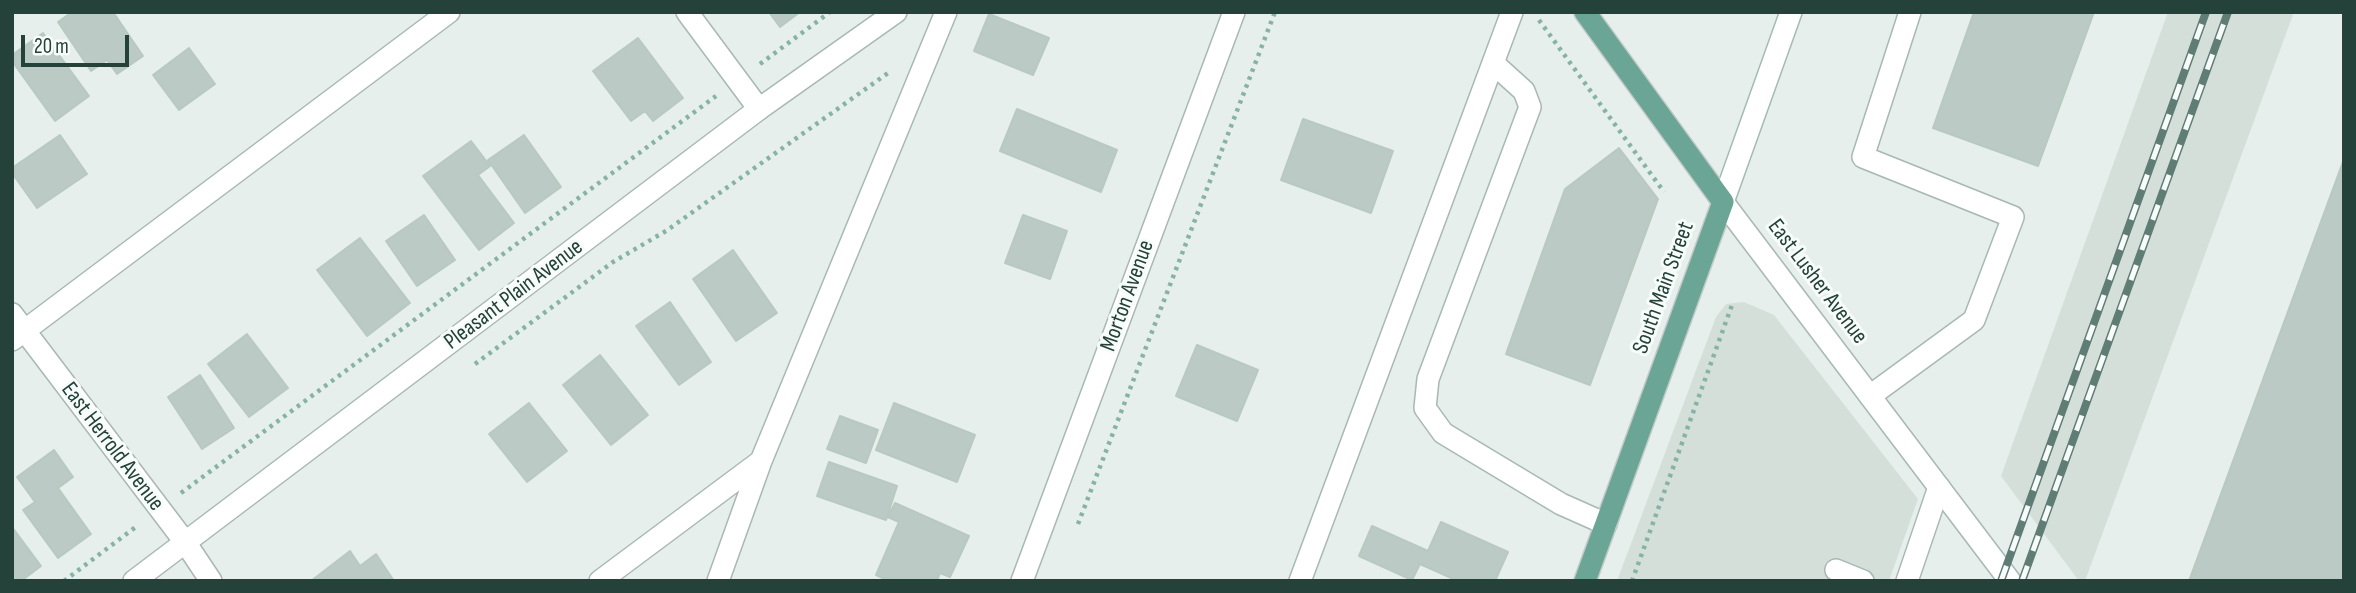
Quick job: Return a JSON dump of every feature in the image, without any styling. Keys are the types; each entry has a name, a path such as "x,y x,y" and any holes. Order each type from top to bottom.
{"main road":[{"name":"East Lusher Avenue","path":"1584,12 1724,202"},
{"name":"South Main Street","path":"1585,581 1724,202"}],"street":[{"path":"16,328 449,12"},
{"path":"687,12 759,109"},
{"name":"Pleasant Plain Avenue","path":"134,581 759,109 896,12"},
{"path":"718,581 761,461 946,12"},
{"name":"Morton Avenue","path":"1022,581 1234,12"},
{"path":"1300,581 1512,12"},
{"name":"South Main Street","path":"1724,202 1791,12"},
{"path":"1870,396 1974,320 2013,217 1863,157 1910,12"},
{"path":"1493,64 1524,91 1530,107 1428,379 1425,408 1443,433 1561,504 1606,524"},
{"name":"East Lusher Avenue","path":"1724,202 2010,581"},
{"name":"East Herrold Avenue","path":"16,328 185,542 211,581"},
{"path":"600,581 761,461"},
{"path":"1907,581 1939,487"},
{"path":"1836,570 1863,581"}],"path":[{"path":"64,581 830,12"},
{"path":"1076,529 1275,12"},
{"path":"1534,12 1664,192"},
{"path":"468,369 613,262 666,231 890,72"},
{"path":"1632,581 1732,305"}],"shaded area":[{"path":"2168,12 2294,12 2085,581 2079,581 2001,476"},
{"path":"1744,302 1774,315 1918,499 1889,581 1617,581 1716,317 1726,304"}],"building":[{"path":"72,12 113,12 143,56 117,74 107,60 91,71 58,22"},
{"path":"769,12 800,12 780,27"},
{"path":"1974,12 2094,12 2038,166 1933,128"},
{"path":"989,14 1049,38 1033,75 974,51"},
{"path":"43,33 89,96 55,121 12,61 12,55"},
{"path":"638,38 683,98 653,121 645,111 631,121 593,71"},
{"path":"189,48 215,84 179,110 153,75"},
{"path":"1017,109 1117,150 1101,192 1000,151"},
{"path":"1303,119 1393,151 1371,213 1281,180"},
{"path":"60,135 87,174 37,208 12,173 12,168"},
{"path":"524,135 561,187 525,213 488,160"},
{"path":"471,141 490,166 478,175 514,223 479,250 423,176"},
{"path":"1619,148 1658,199 1590,385 1506,354 1565,189"},
{"path":"2344,159 2344,581 2189,581"},
{"path":"424,215 455,260 417,286 386,241"},
{"path":"1023,215 1067,231 1050,279 1005,263"},
{"path":"360,238 410,303 367,336 317,270"},
{"path":"733,250 777,313 736,341 693,279"},
{"path":"670,302 711,362 679,385 636,326"},
{"path":"247,334 288,388 249,417 208,364"},
{"path":"1197,345 1258,370 1237,421 1176,396"},
{"path":"600,355 648,415 611,445 563,385"},
{"path":"200,375 234,428 202,449 168,397"},
{"path":"529,403 567,451 527,482 489,434"},
{"path":"894,403 975,435 957,482 876,450"},
{"path":"840,416 878,430 866,463 827,449"},
{"path":"54,450 73,477 58,488 91,534 58,558 23,510 35,502 17,477"},
{"path":"829,462 897,486 886,520 817,496"},
{"path":"895,503 969,536 950,577 940,573 937,581 889,581 876,575 899,522 888,517"},
{"path":"1441,522 1508,552 1495,581 1458,581 1420,564 1412,580 1359,556 1372,526 1428,551"},
{"path":"12,527 41,566 21,581 12,581"},
{"path":"350,551 360,566 376,554 394,581 311,581"}],"railway":[{"path":"2001,581 2206,12"},
{"path":"2022,581 2228,12"}]}
